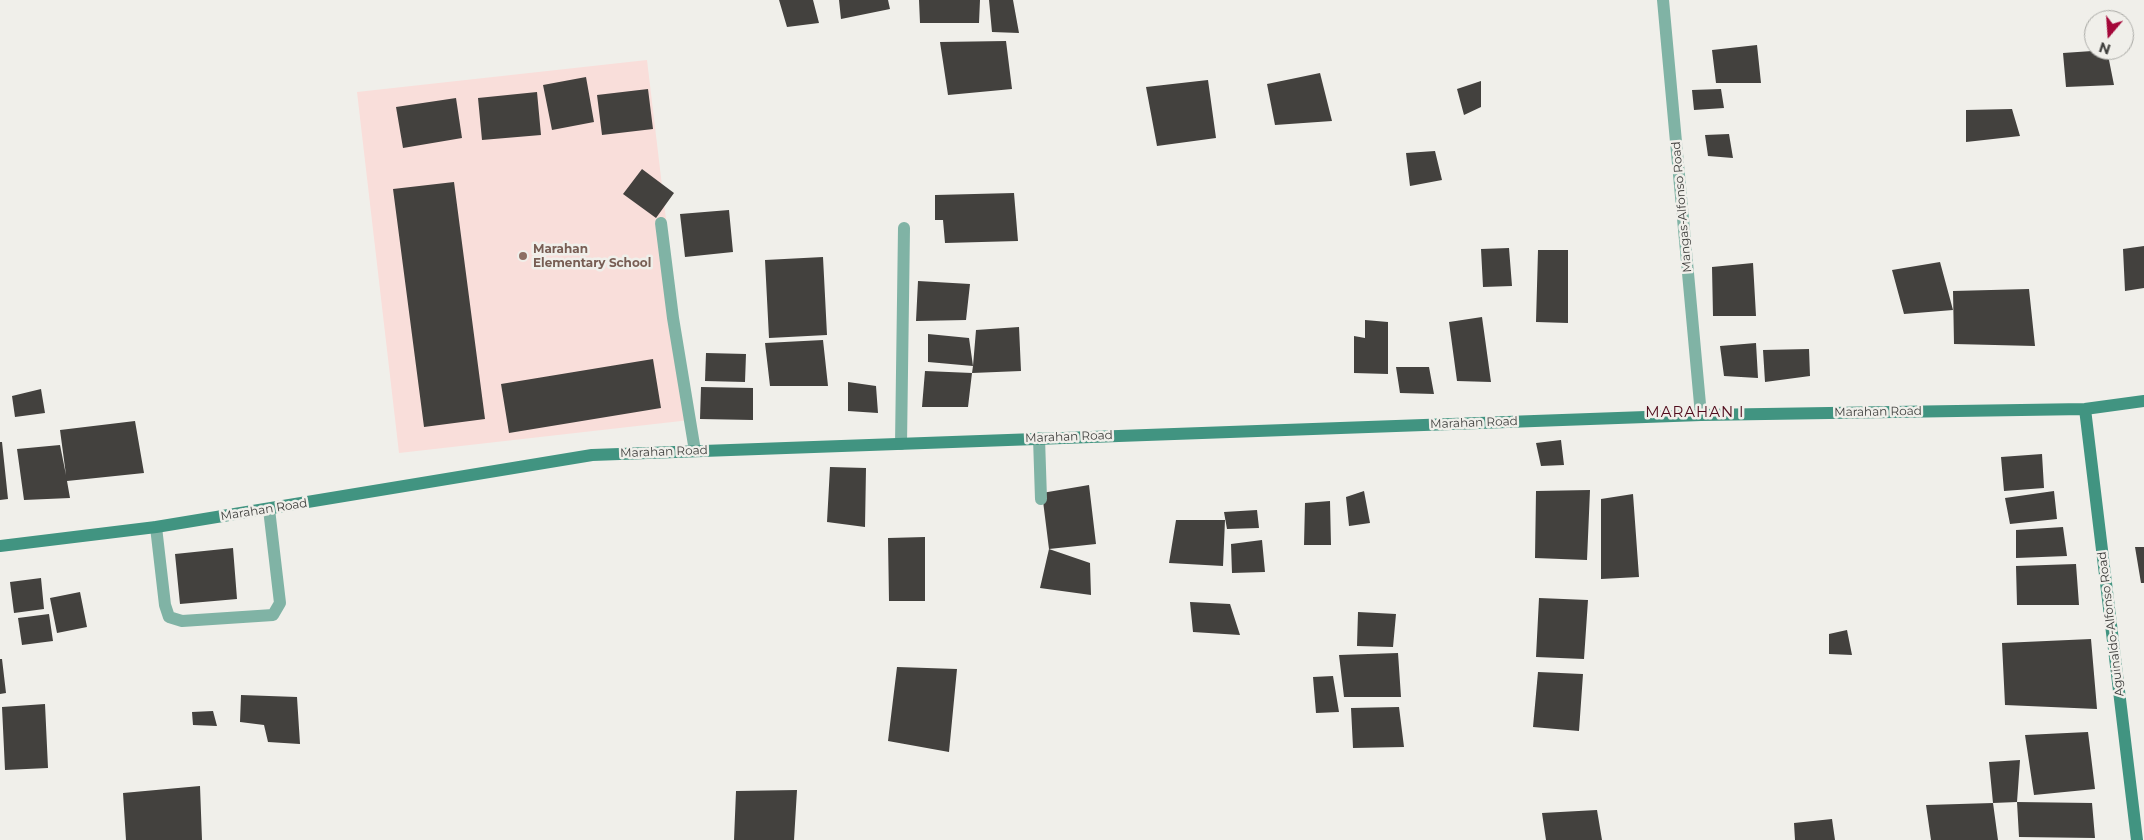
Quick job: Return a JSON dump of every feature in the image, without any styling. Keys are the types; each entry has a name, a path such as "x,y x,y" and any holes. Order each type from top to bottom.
{"main road":[{"name":"Marahan Road","path":"0,546 156,527 592,455 1701,415 2085,409 2144,401"},
{"name":"Aguinaldo-Alfonso Road","path":"2085,409 2137,840"}],"street":[{"name":"Mangas-Alfonso Road","path":"1663,0 1701,415"},
{"path":"662,223 673,318 695,451"},
{"path":"901,444 904,228"},
{"path":"1039,438 1041,499"},
{"path":"156,527 165,604 169,617 182,621 273,615 280,603 269,509"}],"shaded area":[{"name":"Marahan Elementary School","path":"647,60 690,420 399,453 357,92"}],"building":[{"path":"779,0 813,0 819,23 787,27"},
{"path":"839,0 888,0 890,9 841,19"},
{"path":"919,0 980,0 979,23 920,23"},
{"path":"989,0 1013,0 1019,33 992,32"},
{"path":"1006,41 1012,89 948,95 940,42"},
{"path":"1757,45 1761,83 1716,83 1712,50"},
{"path":"2084,52 2084,60 2109,60 2114,85 2066,87 2063,53"},
{"path":"1320,73 1332,121 1275,125 1267,84"},
{"path":"586,77 594,122 552,130 543,85"},
{"path":"1208,80 1216,138 1157,146 1146,87"},
{"path":"1481,81 1481,107 1464,115 1457,89"},
{"path":"648,89 653,129 602,135 597,95"},
{"path":"1721,89 1724,108 1694,110 1692,90"},
{"path":"537,92 541,135 482,140 478,98"},
{"path":"456,98 462,138 403,148 396,107"},
{"path":"2012,109 2020,136 1966,142 1966,110"},
{"path":"1729,134 1733,158 1708,156 1705,135"},
{"path":"1435,151 1442,180 1410,186 1406,153"},
{"path":"642,169 674,193 656,218 623,194"},
{"path":"454,182 485,419 424,427 393,189"},
{"path":"1014,193 1018,241 945,243 943,220 935,220 935,195"},
{"path":"729,210 733,252 685,257 680,214"},
{"path":"2144,246 2144,288 2125,291 2123,249"},
{"path":"1509,248 1512,286 1483,287 1481,249"},
{"path":"1538,250 1568,250 1568,323 1536,322"},
{"path":"823,257 827,335 769,338 765,260"},
{"path":"1940,262 1953,310 1904,314 1892,270"},
{"path":"1753,263 1756,316 1713,316 1712,267"},
{"path":"918,281 970,284 966,320 916,321"},
{"path":"2029,289 2035,346 1954,344 1953,291"},
{"path":"1482,317 1491,382 1457,381 1449,322"},
{"path":"1365,320 1388,322 1388,374 1354,373 1354,336 1365,338"},
{"path":"1019,327 1021,371 972,373 976,330"},
{"path":"928,334 969,338 973,366 928,362"},
{"path":"823,340 828,386 770,386 765,343"},
{"path":"1756,343 1758,378 1724,376 1720,346"},
{"path":"1809,349 1810,376 1765,382 1763,350"},
{"path":"706,353 746,354 745,382 705,381"},
{"path":"653,359 661,408 509,433 501,384"},
{"path":"1396,367 1429,367 1434,394 1400,393"},
{"path":"925,371 972,373 968,407 922,407"},
{"path":"848,382 876,386 878,413 848,411"},
{"path":"701,387 753,388 753,420 700,419"},
{"path":"41,389 45,413 15,417 12,396"},
{"path":"135,421 144,473 67,481 70,498 24,500 17,449 60,445 66,475 60,430"},
{"path":"1561,440 1564,465 1541,466 1536,443"},
{"path":"0,442 2,442 8,499 0,500"},
{"path":"2042,454 2044,488 2004,491 2001,457"},
{"path":"830,467 866,468 865,527 827,522"},
{"path":"1089,485 1096,544 1049,549 1042,493"},
{"path":"1590,490 1587,560 1535,558 1536,491"},
{"path":"1364,491 1370,523 1349,526 1346,497"},
{"path":"2054,491 2057,519 2010,524 2005,498"},
{"path":"1633,494 1639,577 1601,579 1601,499"},
{"path":"1330,501 1331,545 1304,545 1305,503"},
{"path":"1257,510 1259,528 1227,529 1224,512"},
{"path":"1176,520 1225,520 1223,566 1169,563"},
{"path":"2063,527 2067,556 2016,558 2016,530"},
{"path":"925,537 925,601 889,601 888,538"},
{"path":"1262,540 1265,572 1232,573 1231,544"},
{"path":"2135,547 2144,547 2144,583 2141,583"},
{"path":"233,548 237,599 180,604 175,554"},
{"path":"1049,549 1090,563 1091,595 1040,588"},
{"path":"2076,564 2079,605 2017,605 2016,566"},
{"path":"41,578 44,609 14,613 10,582"},
{"path":"80,592 87,627 57,633 50,598"},
{"path":"1539,598 1588,600 1584,659 1536,657"},
{"path":"1190,602 1230,604 1240,635 1193,632"},
{"path":"1358,612 1396,614 1393,647 1357,646"},
{"path":"49,614 53,641 22,645 18,618"},
{"path":"1847,630 1852,655 1829,654 1829,634"},
{"path":"2091,639 2097,709 2005,705 2002,643"},
{"path":"1398,653 1401,697 1344,697 1339,655"},
{"path":"0,659 2,659 6,693 0,694"},
{"path":"897,667 957,669 949,752 888,741"},
{"path":"1538,672 1583,674 1579,731 1533,727"},
{"path":"1333,676 1339,712 1316,713 1313,677"},
{"path":"241,695 297,697 300,744 268,742 264,725 240,722"},
{"path":"45,704 48,768 5,770 2,707"},
{"path":"1399,707 1404,747 1353,748 1351,708"},
{"path":"213,711 217,726 193,725 192,712"},
{"path":"2088,732 2095,789 2034,795 2025,735"},
{"path":"2020,760 2017,802 1993,803 1989,762"},
{"path":"200,786 202,840 126,840 123,793"},
{"path":"797,790 794,840 734,840 736,791"},
{"path":"2017,802 2092,803 2095,838 2019,837"},
{"path":"1993,803 1998,840 1931,840 1926,805"},
{"path":"1597,810 1602,840 1546,840 1542,813"},
{"path":"1832,819 1835,840 1795,840 1794,823"}],"place":[{"name":"Marahan Elementary School","path":"523,256"}],"district":[{"name":"MARAHAN I","path":"1695,413"}]}
